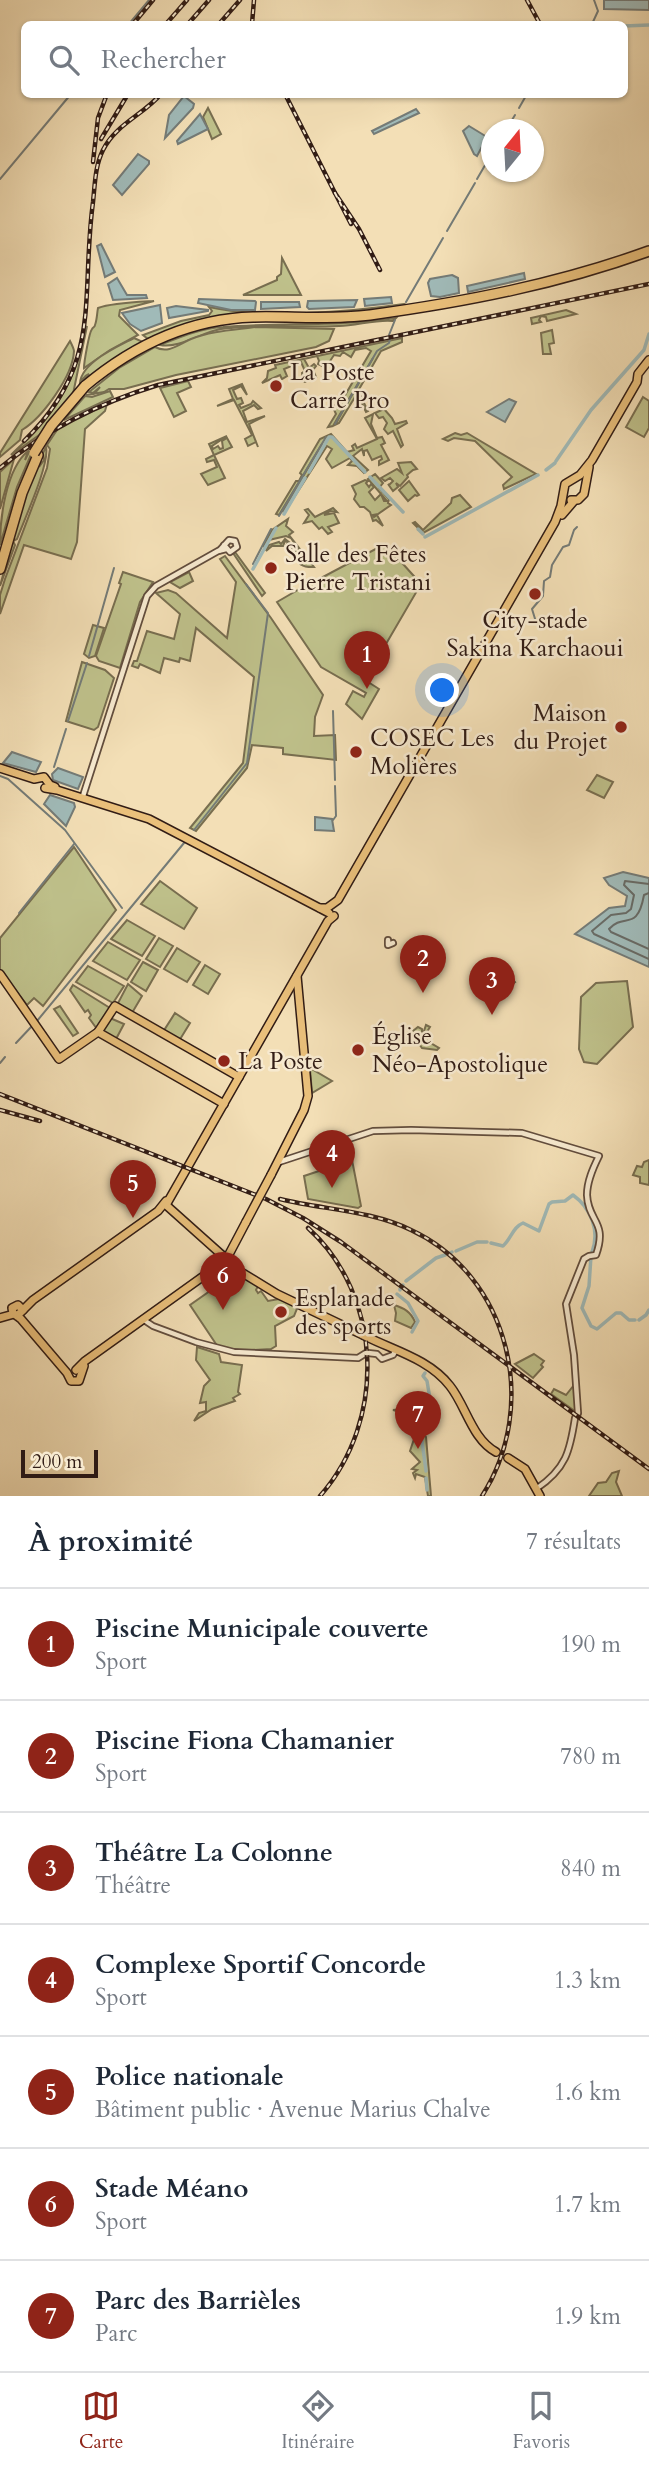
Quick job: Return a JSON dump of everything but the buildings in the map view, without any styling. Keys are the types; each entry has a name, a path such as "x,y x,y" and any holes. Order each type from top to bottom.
{"highway":[{"path":"0,554 18,492 36,454 65,413 87,388 142,350 202,327 251,321 351,321 542,288 649,253"},
{"path":"0,569 36,454"}],"main road":[{"path":"422,756 555,522 565,484 574,480 592,460 642,373"},
{"path":"0,1316 18,1311 163,1208 564,511 574,501 583,497 592,460"},
{"path":"574,480 580,481 585,488"},
{"path":"564,492 567,499 574,501"},
{"path":"0,770 37,776 43,768"},
{"path":"0,770 36,782"},
{"path":"14,773 36,782 40,789 47,786 83,796 108,807"},
{"path":"47,786 149,819 331,912"},
{"path":"0,974 59,1056 98,1032 114,1006 240,1077"},
{"path":"18,1311 74,1373 82,1368 88,1359 226,1260 312,1096 297,976"},
{"path":"98,1032 225,1104"},
{"path":"163,1208 174,1214 226,1260 277,1294 393,1352 422,1362 446,1381 481,1438 496,1452"},
{"path":"508,1458 525,1469 538,1492"}],"street":[{"path":"83,796 144,600 156,586 223,548"},
{"path":"277,1163 373,1131 522,1133 598,1156 591,1172 587,1194 602,1237 596,1255 589,1255 584,1259 566,1304 573,1347 576,1415 573,1440 560,1467 538,1492"},
{"path":"144,1320 196,1342 234,1352 358,1358 367,1353 377,1354 382,1359 393,1352"}],"green space":[{"path":"208,108 221,134 212,139 203,117"},
{"path":"282,258 301,295 243,295 277,280 281,274"},
{"path":"154,301 120,310 119,316 138,335 84,368 98,308"},
{"path":"404,304 402,307 361,313 258,314 148,339 143,335 181,321 209,315 212,311 209,307 231,311 280,313 333,312"},
{"path":"566,310 576,314 547,321 546,317 541,316 541,322 532,324 531,318"},
{"path":"396,318 393,321 346,326 221,329 175,345 160,345 191,333 215,328"},
{"path":"87,326 73,394 42,433 11,455 56,405 75,368"},
{"path":"256,327 334,329 329,341 316,347 94,394 100,387 93,393 89,392 119,368 155,347 164,350 206,334"},
{"path":"552,330 554,343 549,344 551,354 543,354 541,333"},
{"path":"134,338 143,342 114,359 92,377 90,375 91,378 82,385 89,374 85,376 80,385 85,371 100,357"},
{"path":"402,338 402,342 381,351 358,391 368,411 366,412 360,400 355,397 335,425 373,358 333,426 328,427 336,414 332,405 338,407 371,351 366,348 355,350 351,357 343,352 340,356 334,355 328,364 325,362 322,366 318,364 317,356"},
{"path":"70,341 74,351 62,384 38,416 22,430 20,440 0,457 0,453"},
{"path":"313,357 304,359 309,368 314,364 316,366 313,370 316,377 303,381 302,373 305,371 301,362 284,369 287,376 282,379 280,375 262,383 267,378 268,371 276,368 275,365"},
{"path":"188,381 191,387 177,393 186,411 174,417 160,388"},
{"path":"242,384 247,395 241,386 233,390 237,399 241,398 241,408 253,401 261,408 258,409 254,405 243,411 247,422 265,416 249,424 258,447 256,442 248,446 245,439 252,435 234,400 217,406 233,399 229,389"},
{"path":"110,391 113,397 64,420 85,396 92,397"},
{"path":"643,397 649,401 649,428 644,437 626,427"},
{"path":"107,404 105,411 85,429 77,542 71,559 24,545 0,614 0,595 5,579 47,468 50,449 47,445 59,427"},
{"path":"384,409 395,424 407,423 397,429 403,445 401,447 393,431 388,434 384,429 387,423 383,417 379,418 375,413"},
{"path":"373,414 371,424 377,438 382,437 385,443 381,445 389,460 379,465 381,456 372,460 367,450 364,451 364,456 362,449 353,456 368,470 364,473 357,466 348,465 352,461 350,458 332,468 326,459 332,449 327,446 284,513 322,444 279,515 276,514 296,481 299,481 302,475 300,473 320,439 331,434 347,452 354,450 352,446 355,444 357,448 377,439 365,418"},
{"path":"455,433 467,433 536,474 504,489 503,485 512,477 475,441 443,439"},
{"path":"227,436 212,446 213,449 218,446 223,448 222,441 227,438 232,447 214,455 209,444"},
{"path":"46,447 44,466 40,479 17,539 13,541 15,545 0,586 24,498 42,455 39,467 44,460"},
{"path":"33,450 17,487 0,545 1,521 9,482 20,459 28,451 25,460"},
{"path":"214,455 225,478 208,485 201,474 217,467 214,460 207,462 206,459"},
{"path":"14,459 0,509 0,472"},
{"path":"411,462 417,469 407,475 400,486 396,483 398,487 393,491 388,484 393,481 390,478 385,481 381,478 397,469 402,473 398,463"},
{"path":"375,474 383,483 379,488 391,505 373,515 377,515 383,526 376,520 373,521 370,512 364,507 360,507 354,499 356,494 352,486 368,481 366,483 369,487 371,484 374,487 369,492 375,500 381,494 368,479"},
{"path":"409,481 419,495 408,501 399,490"},
{"path":"460,495 471,507 423,533 413,523 423,530 451,503 452,498"},
{"path":"333,508 337,512 330,511 324,515 334,513 339,523 328,527 332,532 328,534 312,521 304,523 309,515 305,510 308,509 315,517"},
{"path":"288,519 286,526 293,532 289,535 314,567 300,564 285,541 283,546 272,546 266,551 269,545 279,542 281,544 285,539 290,543 290,548 295,549 298,558 303,556 291,538 286,536 269,540 263,547 272,530"},
{"path":"385,544 421,584 365,680 379,689 362,719 346,704 353,691 364,697 366,693 321,667 277,602 315,580 319,585 321,578"},
{"path":"235,552 265,593 262,596 233,553"},
{"path":"225,556 323,695 315,717 314,736 335,735 336,760 283,754 283,748 252,745 247,768 196,831 190,828 243,763 254,677 196,628 190,661 180,658 179,662 164,658 160,673 140,664 138,668 132,666 134,661 137,661 147,631 174,639 180,614 156,593 168,590 176,593 227,638 236,582 220,559"},
{"path":"123,572 153,582 140,602 120,668 99,661 96,656"},
{"path":"189,572 193,581 180,588 170,582"},
{"path":"93,625 104,628 95,656 89,658 84,654"},
{"path":"82,662 105,670 114,678 98,727 94,730 66,721"},
{"path":"597,775 613,782 604,798 587,790"},
{"path":"74,847 116,910 43,1006 34,998 27,1005 0,970 0,938"},
{"path":"160,881 197,908 184,929 141,904"},
{"path":"127,920 155,936 142,956 111,939"},
{"path":"159,938 173,946 160,967 146,959"},
{"path":"108,942 140,960 127,980 93,961"},
{"path":"177,948 200,962 187,982 164,969"},
{"path":"143,962 158,970 146,991 131,982"},
{"path":"205,965 220,974 208,994 193,985"},
{"path":"88,966 124,986 113,1003 76,982"},
{"path":"505,971 515,982 494,996 486,987"},
{"path":"627,981 633,1027 597,1064 584,1062 579,1049 581,997 596,983"},
{"path":"128,984 142,996 132,1013 117,1005"},
{"path":"73,985 110,1008 97,1029 89,1018 91,1015 88,1010 85,1012 70,990"},
{"path":"60,1006 78,1033 73,1036 54,1009"},
{"path":"175,1013 190,1023 179,1041 163,1032"},
{"path":"110,1018 124,1024 116,1039 102,1031"},
{"path":"426,1025 430,1027 425,1035 431,1038 429,1042 439,1048 437,1050 422,1048 415,1038 408,1041 403,1039 418,1027 422,1029 422,1037"},
{"path":"310,1068 332,1081 312,1093"},
{"path":"352,1160 361,1206 358,1208 308,1199 304,1176"},
{"path":"649,1160 649,1185 640,1183 640,1177 633,1175 637,1166 642,1167 644,1162"},
{"path":"237,1272 258,1286 258,1293 261,1291 268,1301 279,1299 298,1306 294,1316 275,1326 276,1346 271,1349 235,1351 216,1347 190,1305"},
{"path":"394,1305 411,1316 415,1322 411,1328 395,1321"},
{"path":"197,1347 219,1354 221,1362 242,1365 238,1392 240,1394 233,1398 235,1401 212,1409 194,1421 199,1413 206,1411 206,1402 200,1403 204,1386 210,1380 196,1360"},
{"path":"534,1354 544,1361 541,1365 543,1367 533,1378 515,1364"},
{"path":"574,1385 576,1412 551,1394 554,1389 566,1395"},
{"path":"428,1406 421,1417 421,1425 426,1437 431,1496 428,1496 425,1477 416,1474 415,1478 413,1473 417,1470 412,1469 420,1462 410,1451 414,1439 415,1416 393,1410"},
{"path":"619,1471 616,1482 622,1496 589,1496 598,1483 606,1482 612,1473"}],"water":[{"path":"604,0 649,0 649,10 604,9"},
{"path":"182,98 194,104 165,138 169,115"},
{"path":"416,109 419,113 374,134 372,131"},
{"path":"200,114 208,129 178,144 177,141"},
{"path":"469,126 481,133 481,148 477,156 474,154 463,131"},
{"path":"138,154 149,161 149,164 122,195 113,185"},
{"path":"101,244 115,272 105,277 97,246"},
{"path":"524,273 525,279 468,292 467,286"},
{"path":"452,275 458,278 459,293 431,296 428,283 430,279"},
{"path":"117,278 127,295 146,295 147,298 113,300 108,284"},
{"path":"391,297 392,303 365,306 364,299"},
{"path":"199,299 256,302 255,310 231,310 198,303"},
{"path":"357,300 354,307 307,307 308,301"},
{"path":"261,302 299,302 300,307 261,309"},
{"path":"160,305 162,323 141,331 130,324 122,313"},
{"path":"176,306 208,311 169,318 167,308"},
{"path":"509,399 516,402 505,422 487,412"},
{"path":"12,752 41,762 36,772 3,763"},
{"path":"58,768 83,777 78,789 53,780 52,774"},
{"path":"50,795 74,803 75,807 66,826 44,804"},
{"path":"315,817 332,819 334,831 315,830"},
{"path":"623,872 649,878 649,967 575,934 609,908 625,906 627,896 609,885 604,878"}],"waterway":[{"path":"132,21 149,0"},
{"path":"593,21 598,11 594,0"},
{"path":"628,26 649,25"},
{"path":"0,179 68,98"},
{"path":"519,108 525,98"},
{"path":"513,119 515,115"},
{"path":"477,179 481,172"},
{"path":"447,231 475,183"},
{"path":"406,302 443,238"},
{"path":"389,335 395,320"},
{"path":"556,461 591,410 644,350 649,334"},
{"path":"335,424 377,351 389,343 390,339"},
{"path":"279,516 326,437"},
{"path":"309,472 329,437 365,472"},
{"path":"546,470 555,463"},
{"path":"425,537 538,475"},
{"path":"370,477 403,512"},
{"path":"284,514 305,478"},
{"path":"536,622 532,609 543,596 544,581 550,577 552,565 563,547 569,545 577,527"},
{"path":"253,569 276,528"},
{"path":"253,564 271,529"},
{"path":"418,529 423,534"},
{"path":"89,656 114,568"},
{"path":"194,830 247,763 268,613 246,584"},
{"path":"68,721 87,663"},
{"path":"333,711 335,780"},
{"path":"54,767 66,729"},
{"path":"0,776 8,779 65,830 122,908"},
{"path":"333,820 336,816 335,786"},
{"path":"37,1021 184,843"},
{"path":"19,913 74,844"},
{"path":"16,1043 32,1026"},
{"path":"0,1063 5,1057"},
{"path":"491,1243 503,1246 523,1223 539,1231 549,1204 565,1201 573,1195 585,1206 592,1220 595,1236 592,1252"},
{"path":"456,1251 477,1242 487,1242"},
{"path":"448,1254 452,1252"},
{"path":"406,1281 436,1258 445,1255"},
{"path":"591,1256 589,1286 582,1308 591,1326 597,1329 616,1313 635,1320"},
{"path":"397,1294 408,1303 418,1321 412,1332"},
{"path":"639,1320 649,1310"},
{"path":"425,1373 423,1376 427,1381 430,1399 420,1417 426,1471"},
{"path":"426,1478 427,1490"}],"railway":[{"path":"136,21 153,0"},
{"path":"169,21 187,0"},
{"path":"191,21 209,0"},
{"path":"222,21 240,0"},
{"path":"252,21 254,0"},
{"path":"527,0 538,21"},
{"path":"93,162 98,118 106,98"},
{"path":"101,139 126,98"},
{"path":"24,441 49,412 67,384 78,357 84,329 90,237 100,156 115,133 157,98"},
{"path":"287,98 335,193"},
{"path":"351,224 335,193 359,229 380,270"},
{"path":"0,468 36,441 74,419 115,400 158,385 649,284"},
{"path":"0,1094 266,1199 303,1218 341,1242 649,1469"},
{"path":"0,1110 40,1121"},
{"path":"280,1199 363,1214 395,1223 445,1251 472,1278 492,1311 505,1347 511,1384 509,1423 500,1461 482,1496"},
{"path":"308,1228 333,1256 351,1288 362,1323 367,1359 365,1396 357,1432 342,1465 320,1496"}],"place":[{"name":"La Poste Carré Pro","path":"276,386"},
{"name":"Salle des Fêtes Pierre Tristani","path":"271,568"},
{"name":"City-stade Sakina Karchaoui","path":"535,594"},
{"name":"Piscine Municipale couverte","path":"367,689"},
{"name":"Maison du Projet","path":"621,727"},
{"name":"COSEC Les Molières","path":"356,752"},
{"name":"Piscine Fiona Chamanier","path":"423,993"},
{"name":"Théâtre La Colonne","path":"492,1015"},
{"name":"Église Néo-Apostolique","path":"358,1050"},
{"name":"La Poste","path":"224,1061"},
{"name":"Complexe Sportif Concorde","path":"332,1188"},
{"name":"Police nationale","path":"133,1218"},
{"name":"Stade Méano","path":"223,1310"},
{"name":"Esplanade des sports","path":"281,1312"},
{"name":"Parc des Barrièles","path":"418,1449"}]}
